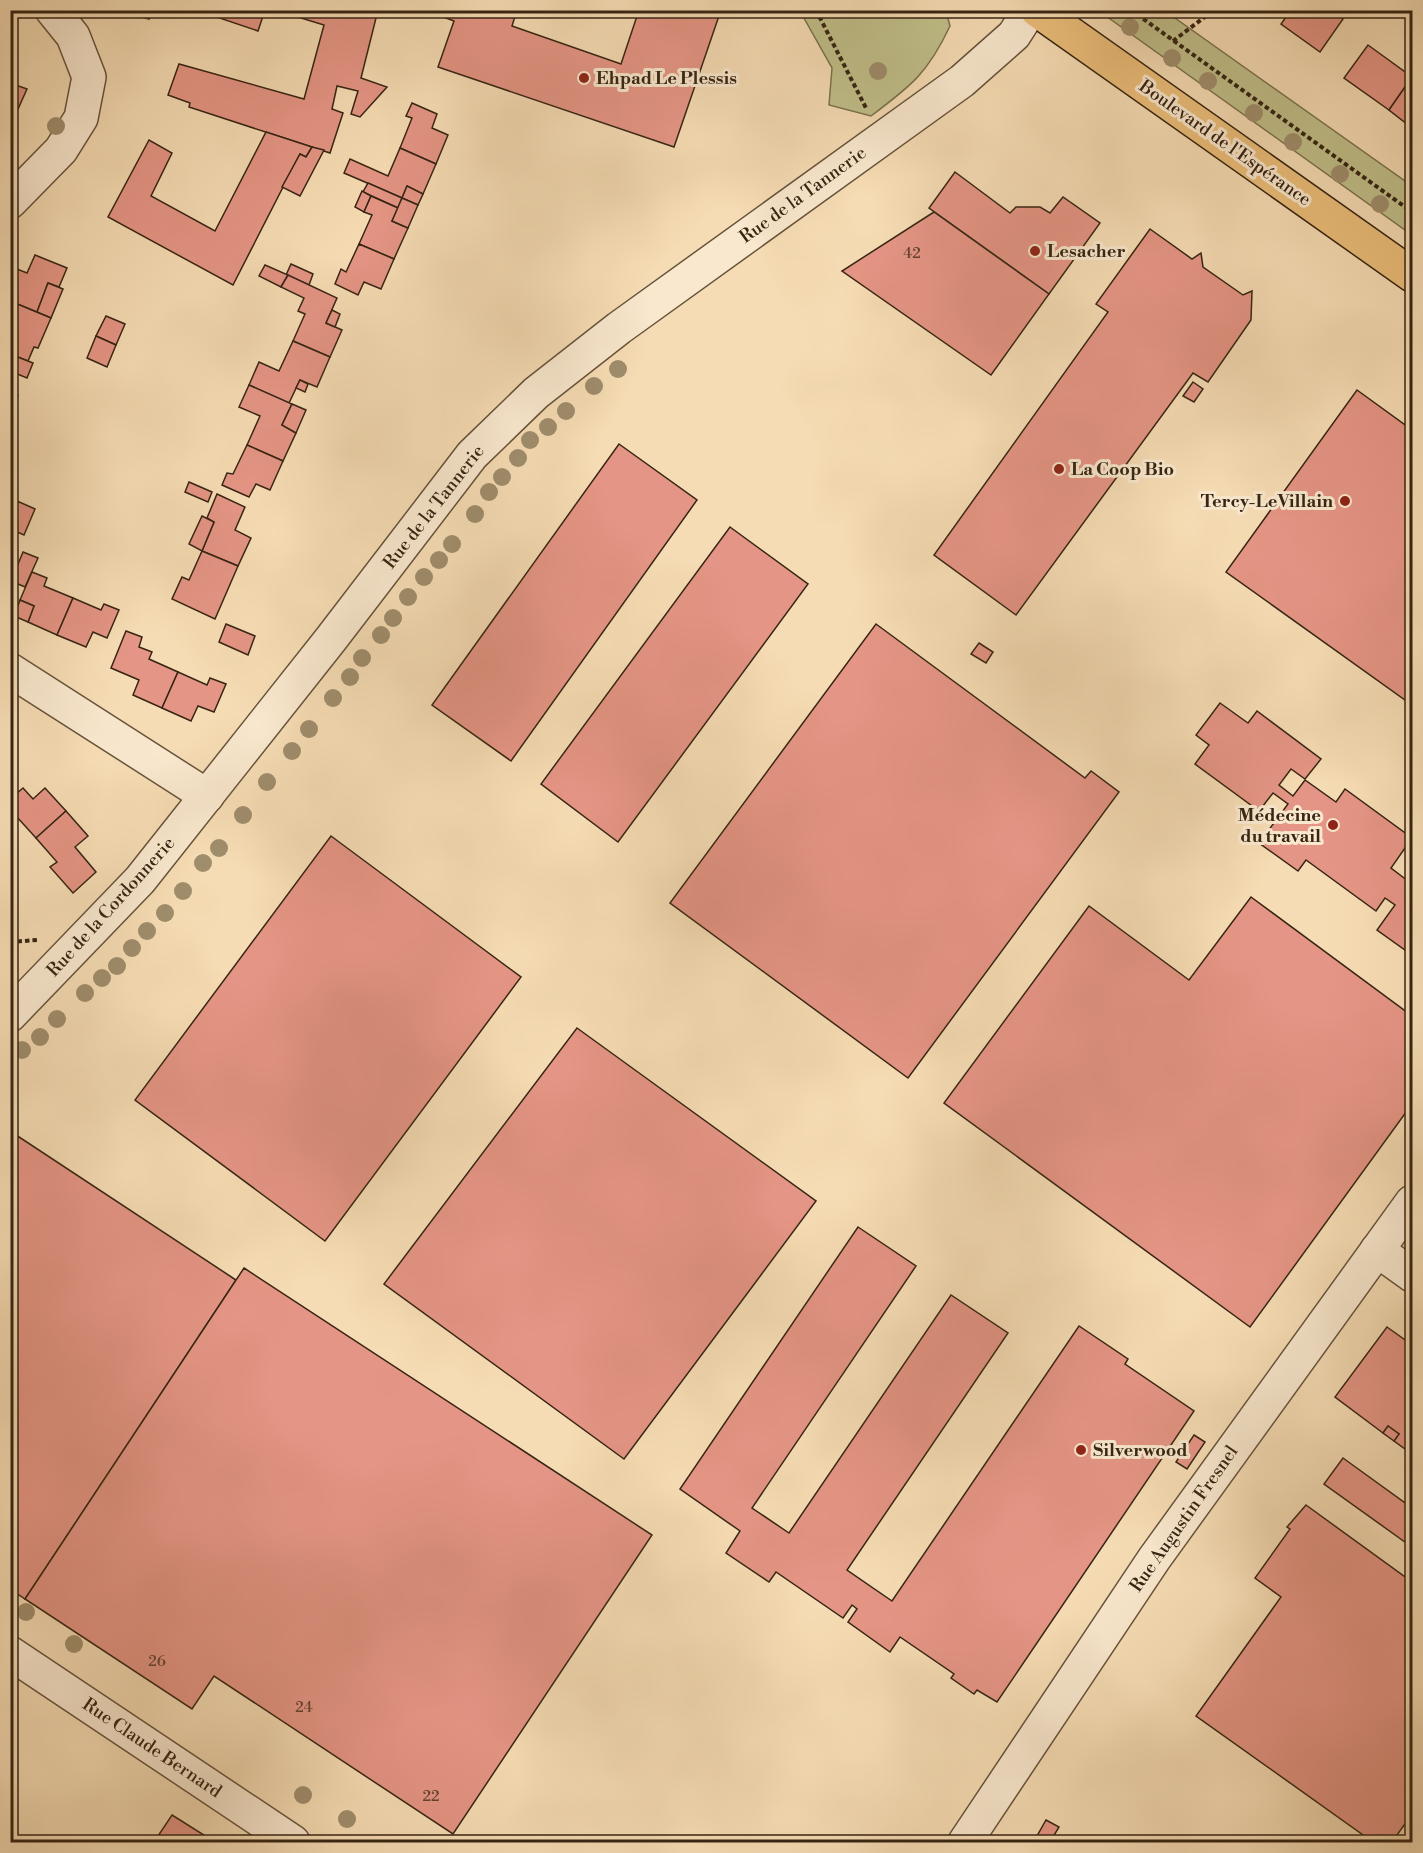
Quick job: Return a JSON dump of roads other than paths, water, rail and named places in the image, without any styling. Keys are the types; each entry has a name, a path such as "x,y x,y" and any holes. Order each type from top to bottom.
{"main road":[{"name":"Boulevard de l'Espérance","path":"1037,10 1413,275"}],"street":[{"path":"10,202 61,150 81,118 89,77 73,36 52,10"},
{"name":"Rue de la Tannerie","path":"207,796 472,455 536,393 609,335 962,81 1014,35 1030,10"},
{"path":"10,670 207,796"},
{"name":"Rue de la Cordonnerie","path":"10,1015 140,880 207,796"},
{"name":"Rue Augustin Fresnel","path":"965,1842 1154,1559 1413,1202"},
{"path":"1377,1250 1413,1275"},
{"name":"Rue Claude Bernard","path":"10,1653 293,1842"}],"place":[{"name":"Ehpad Le Plessis","path":"584,78"},
{"name":"Lesacher","path":"1035,251"},
{"name":"La Coop Bio","path":"1059,469"},
{"name":"Tercy-LeVillain","path":"1345,501"},
{"name":"Médecine du travail","path":"1333,825"},
{"name":"Silverwood","path":"1081,1450"}]}
